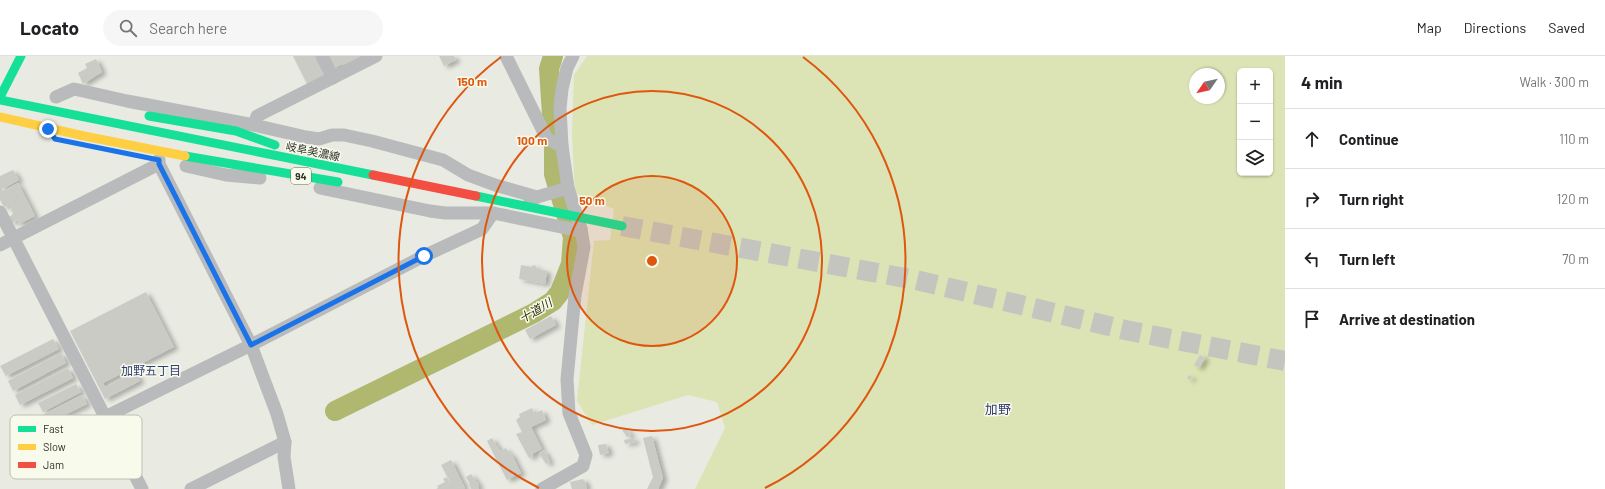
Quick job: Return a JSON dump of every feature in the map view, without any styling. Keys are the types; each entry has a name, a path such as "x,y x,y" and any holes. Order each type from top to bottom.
{"main road":[{"path":"0,98 21,56"},
{"path":"53,96 72,100"},
{"name":"岐阜美濃線","path":"0,98 353,172 618,225"},
{"name":"94","path":"140,114 236,131 353,172"},
{"name":"94","path":"0,117 48,129 208,161 348,183"},
{"name":"94","path":"425,195 485,198"}],"street":[{"path":"322,56 332,78"},
{"path":"254,125 257,116 376,56"},
{"path":"506,56 547,139 558,144"},
{"path":"542,489 561,485 583,466 586,455 569,412 567,379 575,295 584,247 581,229 562,190 558,144 562,89 567,68 573,56"},
{"path":"53,96 74,89 318,139 332,135 372,141 443,160 468,175 495,185 537,197"},
{"path":"48,129 55,139 226,175 266,179 326,189 430,211 445,213 498,214 576,230 581,229"},
{"path":"0,245 159,162"},
{"path":"159,162 251,345 277,414 285,442 284,456 289,489"},
{"path":"109,415 482,228 498,214 537,197 562,190"},
{"path":"0,212 104,415"},
{"path":"191,489 285,442"},
{"path":"137,479 142,489"}],"green space":[{"path":"587,56 1285,56 1285,489 695,489 725,428 717,402 688,395 592,425 577,401 594,241 610,240 614,209 575,193 572,134 574,75"}],"building":[{"path":"293,56 318,56 326,75 307,84"},
{"path":"325,56 364,56 344,66 343,64 332,69"},
{"path":"439,56 454,56 456,60 444,66"},
{"path":"96,59 102,72 83,84 78,73 87,68 85,64"},
{"path":"13,170 19,180 2,189 3,191 18,183 35,216 19,224 17,220 12,223 9,217 13,214 9,205 4,207 0,200 0,176"},
{"path":"521,265 532,267 533,265 536,266 536,268 547,271 545,284 519,279"},
{"path":"146,292 174,347 103,383 105,387 135,372 140,381 105,399 70,331"},
{"path":"551,316 556,325 530,339 525,330"},
{"path":"53,339 59,349 6,376 0,366"},
{"path":"61,353 66,363 13,391 8,381"},
{"path":"1200,355 1205,358 1199,368 1194,365"},
{"path":"68,368 73,378 20,405 15,395"},
{"path":"1189,375 1192,377 1190,380 1187,378"},
{"path":"76,384 81,392 43,412 38,403"},
{"path":"82,395 87,404 64,415 44,414"},
{"path":"532,408 534,414 542,410 546,420 531,427 542,449 532,454 533,456 529,458 516,434 522,432 516,420 520,417 519,414"},
{"path":"626,428 631,435 627,437 622,430"},
{"path":"652,436 663,478 658,489 647,489 653,477 643,438"},
{"path":"492,438 496,445 493,447 497,445 500,451 506,448 509,454 511,453 521,473 507,480 487,441"},
{"path":"634,438 635,442 625,444 624,440"},
{"path":"606,444 609,453 600,455 598,445"},
{"path":"544,450 550,462 546,464 539,453"},
{"path":"451,460 465,488 454,489 441,465"},
{"path":"471,474 479,485 479,489 471,489 466,477"},
{"path":"447,477 453,489 436,489 438,488 437,486 445,482 443,479"},
{"path":"583,479 587,489 572,489 570,482"}],"waterway":[{"name":"十道川","path":"335,411 534,313 553,301 560,292 571,264 573,237 554,174 554,134 549,69 553,56"}],"tunnel":[{"path":"622,226 916,280 1130,331 1285,361"}],"traffic: fast":[{"path":"0,97 21,56"},
{"path":"0,100 373,175"},
{"path":"149,116 236,131 275,145"},
{"path":"185,156 338,182"},
{"path":"476,196 622,226"}],"traffic: slow":[{"path":"0,117 84,136 185,156"}],"traffic: jam":[{"path":"373,175 476,196"}],"district":[{"name":"加野五丁目","path":"151,370"},
{"name":"加野","path":"998,409"}],"route":[{"path":"48,129 55,139 159,160 159,164 251,345 424,256"}]}
